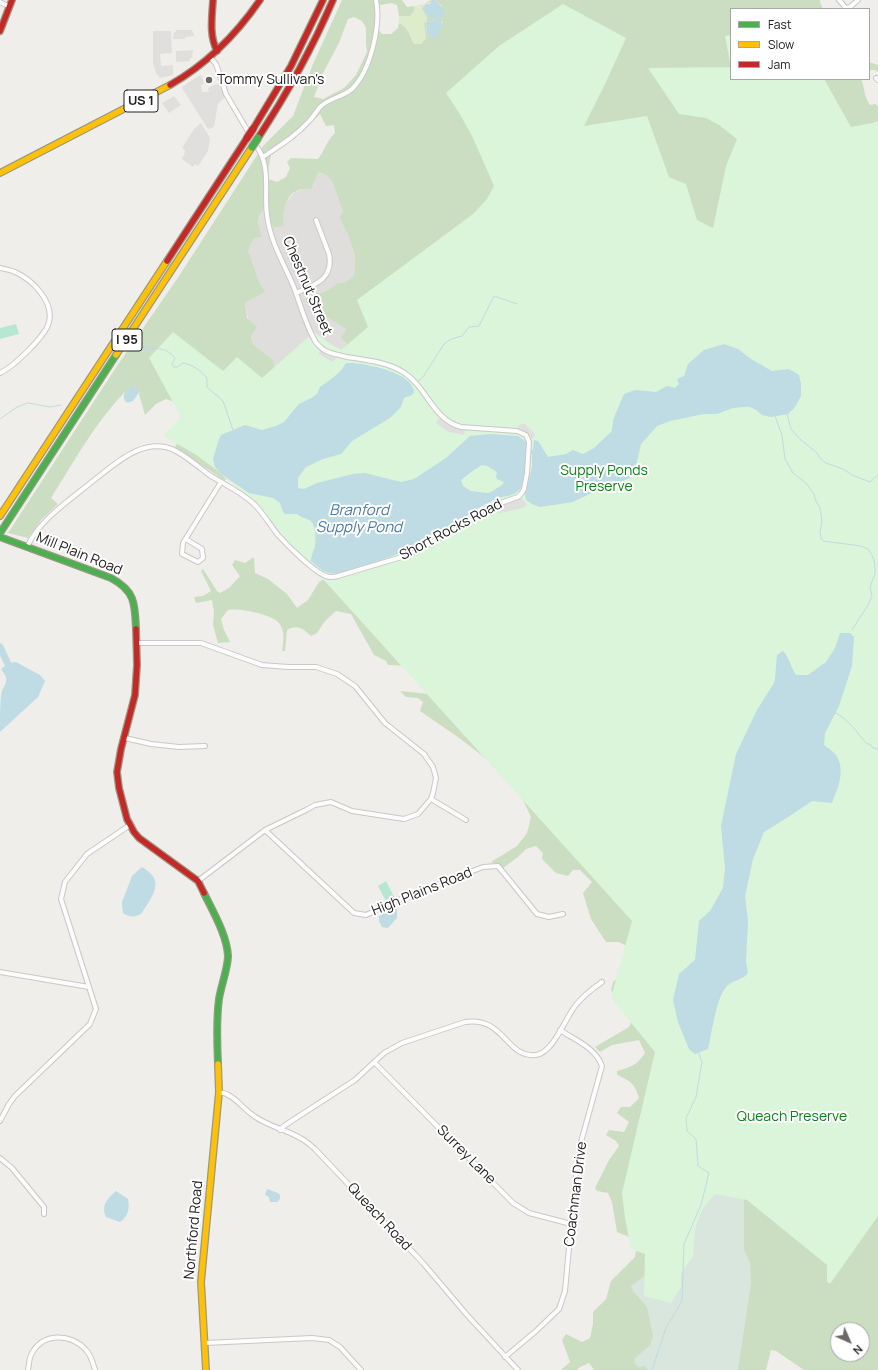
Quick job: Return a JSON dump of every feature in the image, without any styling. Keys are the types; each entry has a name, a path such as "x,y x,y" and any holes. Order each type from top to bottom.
{"main road":[{"path":"213,0 212,36 213,44 217,51"},
{"name":"US 1","path":"0,173 168,87 188,74 217,51 239,28 260,0"},
{"name":"I 95","path":"0,516 253,129 299,51 322,0"},
{"name":"I 95","path":"0,534 258,138 302,67 334,0"},
{"path":"0,32 11,4"},
{"name":"Mill Plain Road","path":"0,534 27,547 120,583 128,591 134,602 136,643 135,695 118,763 117,777 124,810 130,826 139,838 198,882 215,916 226,944 228,958 219,998 216,1026 219,1092"},
{"name":"Northford Road","path":"206,1370 201,1282 219,1092"}],"street":[{"path":"263,157 284,143 302,128 324,104 344,94 357,83 367,63 375,40 378,12 376,0"},
{"path":"839,0 846,8 850,8 858,0"},
{"path":"0,2 11,4"},
{"name":"Chestnut Street","path":"210,57 216,64 226,94 263,157 265,165 266,210 269,228 276,250 296,293 313,339 316,343 325,351 376,362 402,372 420,388 440,416 452,425 467,428 517,431 523,433 528,438"},
{"path":"296,293 321,281 328,270 330,259 329,254 316,220"},
{"path":"0,268 14,271 24,277 37,289 46,301 50,312 49,324 31,348 14,364 0,373"},
{"name":"Short Rocks Road","path":"27,547 48,518 58,508 129,454 142,448 152,446 172,449 253,503 283,541 313,568 325,576 338,576 405,556 449,533 484,510 520,496 525,483 529,452 528,438"},
{"path":"186,538 202,549 203,558 198,562 182,554 183,543 186,538 221,482"},
{"path":"136,643 201,643 262,665 316,667 337,674 355,686 385,724 424,754 433,767 436,778 431,799 418,814 404,819 352,811 331,802 315,804 265,830 198,882"},
{"path":"125,738 151,744 179,747 205,746"},
{"path":"431,799 466,820"},
{"path":"0,1121 15,1096 90,1024 96,1009 61,899 66,882 87,854 130,826"},
{"name":"High Plains Road","path":"265,830 354,913 366,915 391,903 483,868 498,866 537,914 549,917 563,914"},
{"path":"0,972 89,987"},
{"path":"280,1130 359,1077 384,1053 402,1043 465,1022 474,1020 489,1024 494,1027 518,1051 525,1054 531,1055 543,1053 552,1043 575,1006 602,982"},
{"name":"Coachman Drive","path":"505,1357 559,1309 565,1291 575,1183 581,1142 602,1066 600,1058 594,1052 560,1030"},
{"name":"Surrey Lane","path":"375,1063 513,1203 529,1213 571,1224"},
{"name":"Queach Road","path":"219,1092 228,1093 254,1117 302,1139 320,1153 423,1263 467,1315 518,1370"},
{"path":"0,1158 12,1168 44,1207 44,1214"},
{"path":"28,1370 31,1356 37,1346 47,1339 61,1338 74,1340 86,1350 95,1370"},
{"path":"205,1343 312,1338 329,1340 340,1346 361,1370"}],"shaded area":[{"path":"176,30 192,30 194,36 185,37 185,39 173,39 174,32 176,32"},
{"path":"153,31 171,31 172,53 160,54 161,66 173,65 173,75 160,78 156,73 153,63"},
{"path":"193,50 190,61 176,62 176,51"},
{"path":"200,75 202,76 204,84 201,85 202,92 209,92 208,88 219,83 225,97 218,104 214,127 208,129 182,88"},
{"path":"174,96 181,105 169,113 162,103"},
{"path":"201,123 210,138 208,151 198,166 195,164 193,167 182,159 185,150 182,148 194,129"},
{"path":"319,172 326,175 332,181 343,212 339,217 348,235 355,256 354,275 346,282 338,283 324,292 312,294 346,329 347,343 342,353 276,371 273,360 253,344 245,303 264,292 250,260 248,251 258,226 260,214 263,210 269,209 270,223 282,214 286,202 295,192 314,185 314,178"},
{"path":"320,350 326,354 338,357 332,362 319,354"},
{"path":"439,418 452,427 465,430 464,435 449,432 444,429 436,423"},
{"path":"521,424 525,424 534,433 535,436 532,439 526,432 517,428"},
{"path":"522,498 527,505 523,508 500,513 492,512 490,508"},
{"path":"661,1176 744,1198 744,1250 750,1263 751,1283 738,1370 648,1370 645,1366 639,1367 635,1364 634,1359 650,1345 653,1336 647,1307 633,1291 631,1286 646,1275"}],"green space":[{"name":"Supply Ponds Preserve","path":"342,0 402,0 407,7 414,6 414,11 410,16 399,16 397,5 391,3 380,5 380,22 378,29 382,34 391,34 398,28 399,23 407,29 414,44 421,44 426,38 424,23 427,21 422,9 426,3 432,0 426,4 423,10 430,18 442,6 435,0 820,0 823,8 730,8 730,80 861,80 868,102 870,105 875,104 878,106 878,684 774,683 388,665 386,661 374,655 351,614 336,611 325,621 317,633 311,636 303,629 297,627 287,630 285,651 282,651 284,637 283,630 279,623 269,617 255,612 228,610 221,619 224,630 230,642 218,643 213,625 214,612 212,600 196,603 194,597 203,596 211,591 201,571 203,569 217,591 220,593 229,588 240,576 232,565 235,560 245,563 254,557 255,573 268,579 287,594 297,608 308,600 319,582 325,578 368,573 221,474 226,479 225,481 175,447 179,439 187,430 179,404 166,399 156,404 145,415 139,394 140,391 129,388 117,400 97,426 51,498 58,504 42,519 28,538 8,533 117,366 179,276 263,146 293,116 313,64","holes":["354,17 362,21 366,28 367,52 356,75 344,88 323,99 314,97 323,73 339,43 348,19","436,20 442,21 441,28 435,38 429,37 426,29 427,22","320,114 326,126 334,125 335,133 318,159 291,158 287,162 290,168 286,177 277,182 268,179 271,155 295,138","319,172 326,175 332,181 343,212 339,217 348,235 355,256 354,275 346,282 338,283 324,292 312,294 305,299 309,305 346,329 341,338 347,343 342,353 276,371 273,360 253,344 251,336 257,327 247,318 245,303 265,292 259,281 248,251 254,238 262,237 258,223 259,216 263,210 269,209 270,223 274,227 284,226 283,219 285,205 288,199 297,191 311,189"]},
{"path":"424,4 422,9 427,18 427,21 424,23 426,38 421,44 414,44 411,36 399,23 399,16 410,16 414,11 414,6"},
{"name":"Supply Ponds Preserve","path":"563,4 626,38 584,126 647,116 669,177 686,184 697,220 713,228 726,166 737,139 719,125 706,118 679,114 648,68 730,67 730,80 825,80 851,127 878,121 878,1216 830,1284 827,1282 827,1265 747,1200 715,1194 703,1208 700,1215 695,1229 693,1257 681,1274 681,1287 671,1303 644,1296 645,1254 631,1249 622,1193 655,1052 611,998 632,921 256,505 219,472 195,454 163,436 181,417 149,358 173,332 223,371 237,357 262,378 314,332 341,350 368,327 357,300 473,214 487,199 494,186 473,138 446,93 499,46"},
{"path":"730,35 730,62 725,36"},
{"path":"870,62 878,65 878,72 875,70 870,70"},
{"path":"16,324 19,334 0,339 0,328"},
{"name":"Queach Preserve","path":"400,691 467,698 878,715 878,1370 804,1370 776,1351 771,1350 766,1370 594,1370 589,1363 577,1370 561,1370 570,1362 562,1340 566,1334 582,1342 590,1338 593,1324 593,1312 606,1299 611,1281 635,1257 637,1245 634,1239 617,1232 612,1202 608,1193 597,1191 595,1188 609,1160 619,1146 616,1141 606,1135 609,1130 624,1132 629,1122 617,1113 621,1107 630,1107 639,1098 634,1086 626,1079 617,1075 617,1071 633,1065 645,1053 639,1040 612,1045 600,1052 595,1047 629,1027 638,1009 616,998 611,990 613,982 621,976 630,948 619,942 606,942 591,919 583,893 592,882 580,870 573,870 568,876 556,873 542,859 543,853 536,846 526,849 503,868 491,862 517,846 527,833 531,817 520,796 497,769 459,738 420,711 423,702 418,698 406,697"},
{"path":"386,881 394,897 386,901 378,886"}],"water":[{"path":"432,0 435,0 442,7 444,12 443,17 430,18 423,10 426,4 430,4"},
{"path":"440,19 442,28 435,39 432,40 427,31 427,22"},
{"name":"Branford Supply Pond","path":"724,344 738,349 751,359 772,371 789,369 799,375 801,396 795,407 788,414 771,417 762,415 750,407 733,408 717,414 704,414 670,421 657,426 641,444 635,470 630,478 621,482 612,483 573,502 540,507 526,500 525,495 532,467 532,454 526,453 522,486 515,493 498,498 484,505 440,534 417,546 381,560 339,573 326,572 311,561 316,540 315,529 311,521 297,514 285,514 280,503 273,498 249,493 221,474 215,467 213,459 221,435 245,425 262,430 284,422 299,404 317,394 320,387 334,377 346,363 375,366 397,374 411,385 414,392 412,395 404,398 401,407 390,418 352,441 341,454 323,459 306,467 298,478 298,488 304,489 317,483 353,474 365,473 401,482 414,479 446,458 470,436 490,434 518,436 525,441 527,451 533,450 534,440 538,441 548,457 566,454 573,450 583,454 594,448 612,431 613,420 624,394 635,390 656,392 667,386 675,388 679,384 677,379 684,376 688,364 704,350","holes":["482,465 487,466 497,472 497,479 504,482 502,485 487,493 471,491 463,486 461,480"]},
{"path":"132,386 140,391 133,401 127,403 124,396 126,391"},
{"path":"840,633 850,633 854,637 852,666 839,706 825,733 824,745 836,755 839,761 841,773 837,791 832,803 812,801 764,832 753,859 745,896 748,921 746,961 748,973 729,984 723,991 717,1007 708,1049 695,1054 689,1049 678,1022 673,1000 679,974 695,960 699,921 710,911 723,888 725,868 721,826 736,754 757,710 774,683 777,655 783,651 796,675 808,675 826,662 835,648"},
{"path":"16,662 40,675 45,681 38,697 0,732 1,694 6,683 6,676 1,669 9,663"},
{"path":"142,867 152,875 155,880 155,889 142,913 137,916 130,916 123,913 122,902 132,876"},
{"path":"393,906 397,909 397,918 388,928 382,927 379,921 379,916 383,911"},
{"path":"267,1189 280,1195 280,1199 277,1202 270,1202 269,1197 265,1195"},
{"path":"116,1191 128,1199 129,1202 127,1215 120,1222 106,1217 104,1209 106,1202"}],"waterway":[{"path":"418,381 423,377 444,344 451,339 462,336 469,327 479,326 494,296 517,304"},
{"path":"101,395 114,383 140,348 167,351 175,358 172,364 174,367 177,367 183,363 187,364 196,368 207,378 207,387 223,401 233,430"},
{"path":"0,419 17,407 28,403 50,407 61,405"},
{"path":"787,414 791,429 826,463 843,469 852,475 870,482 878,475"},
{"path":"775,416 782,435 785,459 793,473 806,483 814,494 820,508 822,521 820,532 823,541 861,546 868,549 872,555 875,564 875,574 870,587 872,596 852,630"},
{"path":"0,647 8,664 14,671"},
{"path":"834,712 849,723 867,744 870,744 873,748 878,749"},
{"path":"652,1370 666,1328 682,1301 684,1244 701,1205 709,1173 698,1166 696,1139 687,1131 686,1118 696,1097 702,1062 698,1051"}],"traffic: fast":[{"path":"252,147 258,138"},
{"path":"0,533 116,355"},
{"path":"0,537 111,578 119,583 125,588 132,599 135,612 136,629"},
{"path":"204,893 222,932 228,956 218,1007 218,1064"}],"traffic: slow":[{"path":"0,173 170,85"},
{"path":"116,355 252,147"},
{"path":"0,516 167,261"},
{"path":"206,1370 201,1282 219,1092 218,1064"}],"traffic: jam":[{"path":"0,31 12,0"},
{"path":"213,0 212,33 214,45 217,51"},
{"path":"170,85 184,77 220,48 231,37 260,0"},
{"path":"253,129 291,66 323,0"},
{"path":"258,138 298,71 333,0"},
{"path":"247,138 253,129"},
{"path":"167,261 247,138"},
{"path":"136,629 137,665 135,695 121,749 117,772 119,788 127,819 134,832 139,838 198,881 204,893"}],"place":[{"name":"Tommy Sullivan's","path":"209,80"}]}
